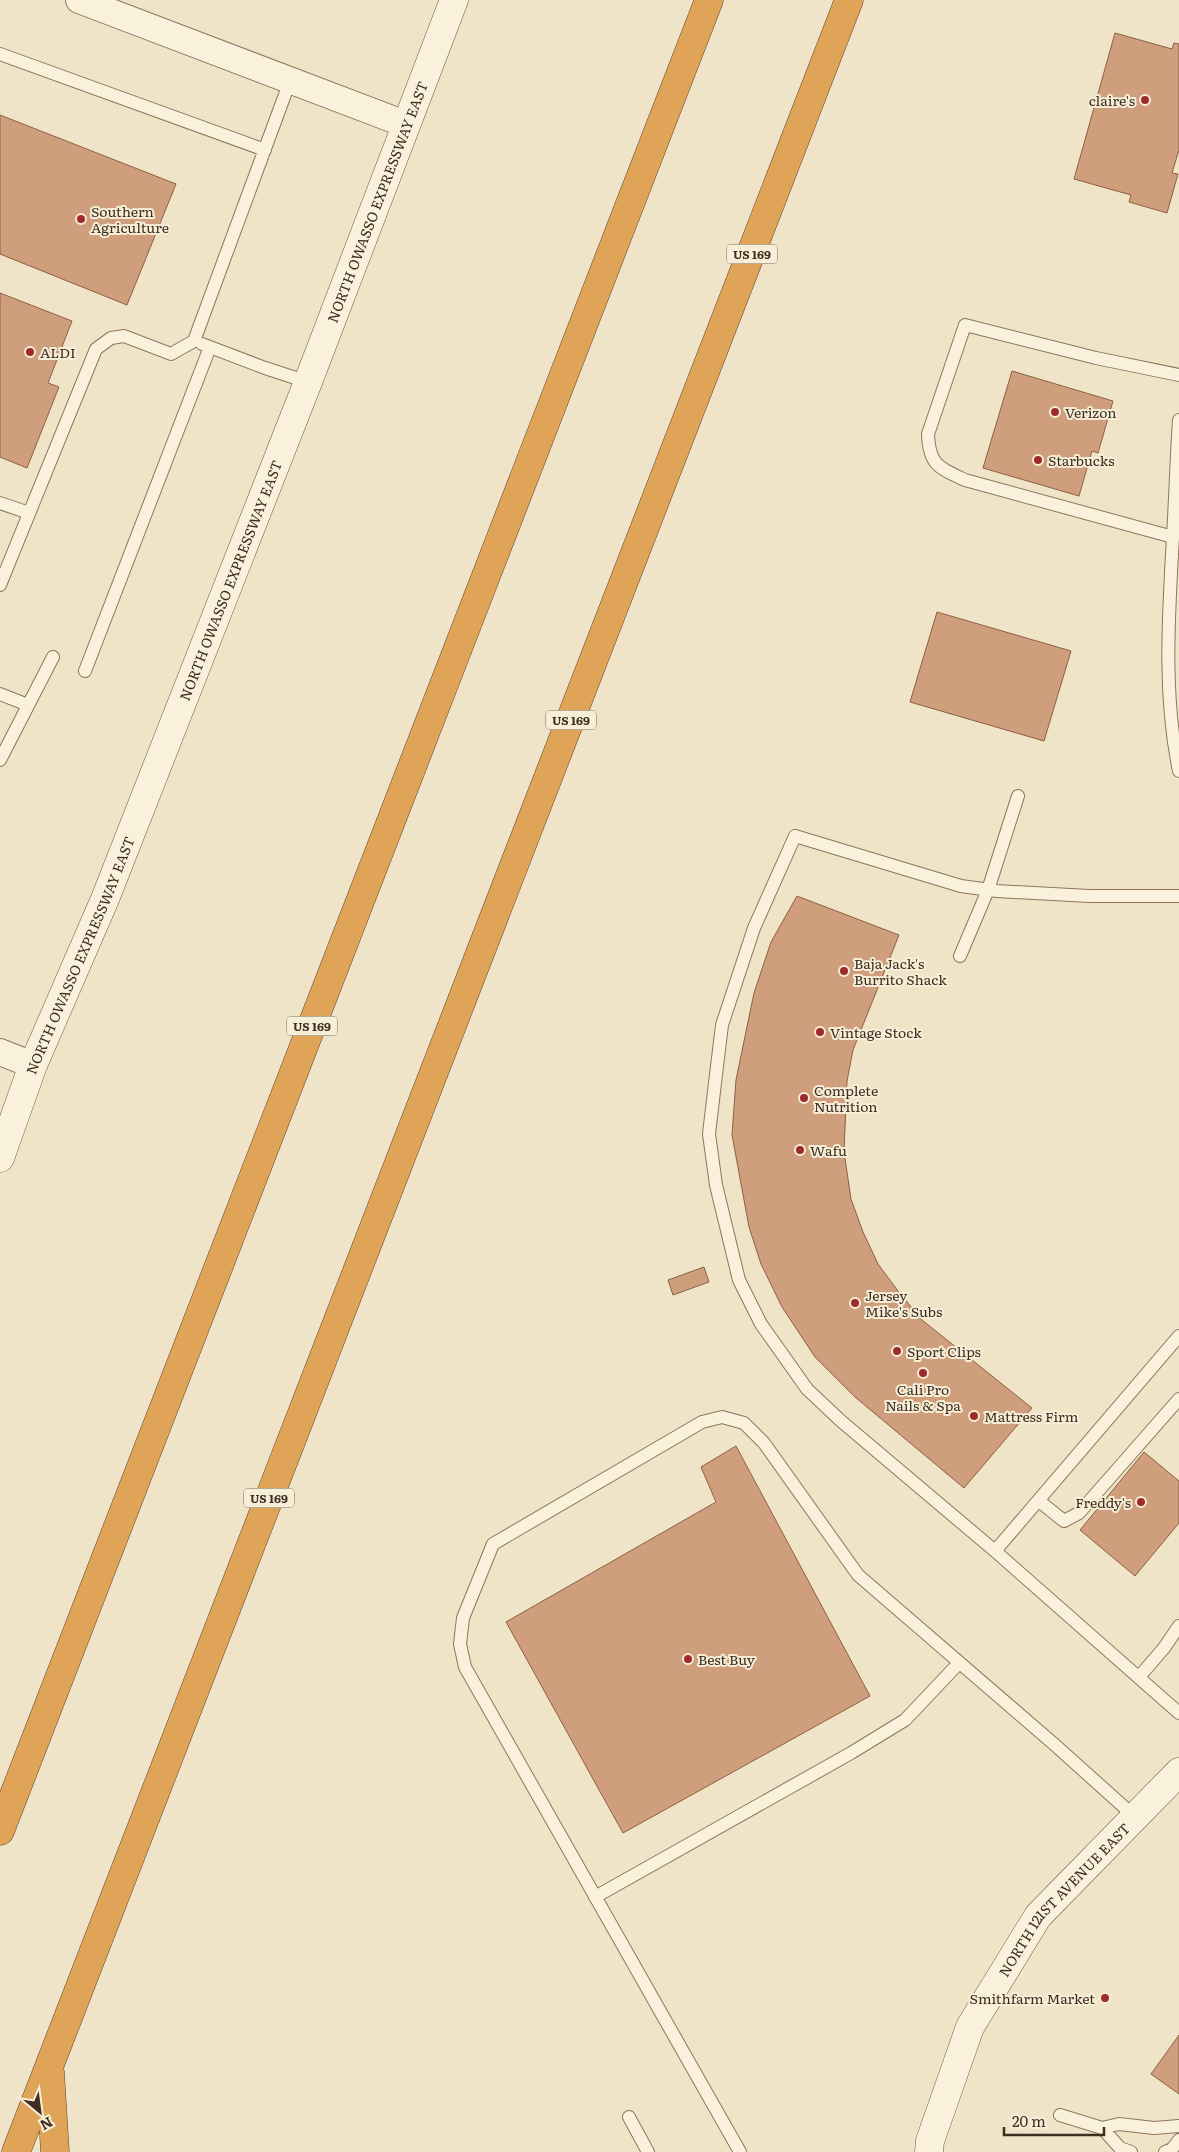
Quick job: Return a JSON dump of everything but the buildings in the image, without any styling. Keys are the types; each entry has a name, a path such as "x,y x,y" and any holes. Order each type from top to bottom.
{"highway":[{"name":"US 169","path":"0,1831 709,0"},
{"name":"US 169","path":"16,2152 849,0"},
{"path":"50,2064 55,2152"}],"street":[{"path":"78,0 405,124"},
{"name":"NORTH OWASSO EXPRESSWAY EAST","path":"0,1158 33,1065 105,899 308,382 405,124 454,0"},
{"path":"0,1052 33,1065"},
{"name":"NORTH 121ST AVENUE EAST","path":"929,2152 930,2141 970,2027 1038,1916 1179,1772"}],"lane":[{"path":"0,54 265,150"},
{"path":"0,585 96,349 111,338 124,336 171,354 194,341 290,80"},
{"path":"1173,536 965,480 941,468 929,452 928,434 965,325 1096,358 1179,375"},
{"path":"194,341 308,382"},
{"path":"85,671 210,347"},
{"path":"1179,420 1169,604 1168,675 1172,740 1179,771"},
{"path":"0,503 29,513"},
{"path":"0,760 53,657"},
{"path":"0,694 28,706"},
{"path":"960,956 988,890 1018,796"},
{"path":"1179,896 1089,896 988,890 961,886 795,836 754,928 722,1026 710,1134 716,1185 739,1280 761,1324 806,1389 1139,1676 1179,1713"},
{"path":"995,1551 1179,1336"},
{"path":"1039,1501 1064,1521 1079,1513 1179,1399"},
{"path":"740,2152 465,1667 460,1644 463,1618 493,1544 702,1422 722,1417 744,1423 764,1444 858,1575 1134,1816"},
{"path":"1139,1676 1164,1648 1179,1626"},
{"path":"595,1896 851,1753 905,1720 959,1663"},
{"path":"1060,2115 1102,2128 1119,2124 1154,2128 1179,2126"},
{"path":"628,2118 648,2152"},
{"path":"1102,2128 1120,2148 1131,2152"},
{"path":"1165,2152 1172,2148 1179,2140"}],"place":[{"name":"claire's","path":"1145,100"},
{"name":"Southern Agriculture","path":"81,219"},
{"name":"ALDI","path":"30,352"},
{"name":"Verizon","path":"1055,412"},
{"name":"Starbucks","path":"1038,460"},
{"name":"Baja Jack's Burrito Shack","path":"844,971"},
{"name":"Vintage Stock","path":"820,1032"},
{"name":"Complete Nutrition","path":"804,1098"},
{"name":"Wafu","path":"800,1150"},
{"name":"Jersey Mike's Subs","path":"855,1303"},
{"name":"Sport Clips","path":"897,1351"},
{"name":"Cali Pro Nails & Spa","path":"923,1373"},
{"name":"Mattress Firm","path":"974,1416"},
{"name":"Freddy's","path":"1141,1502"},
{"name":"Best Buy","path":"688,1659"},
{"name":"Smithfarm Market","path":"1105,1998"}]}
